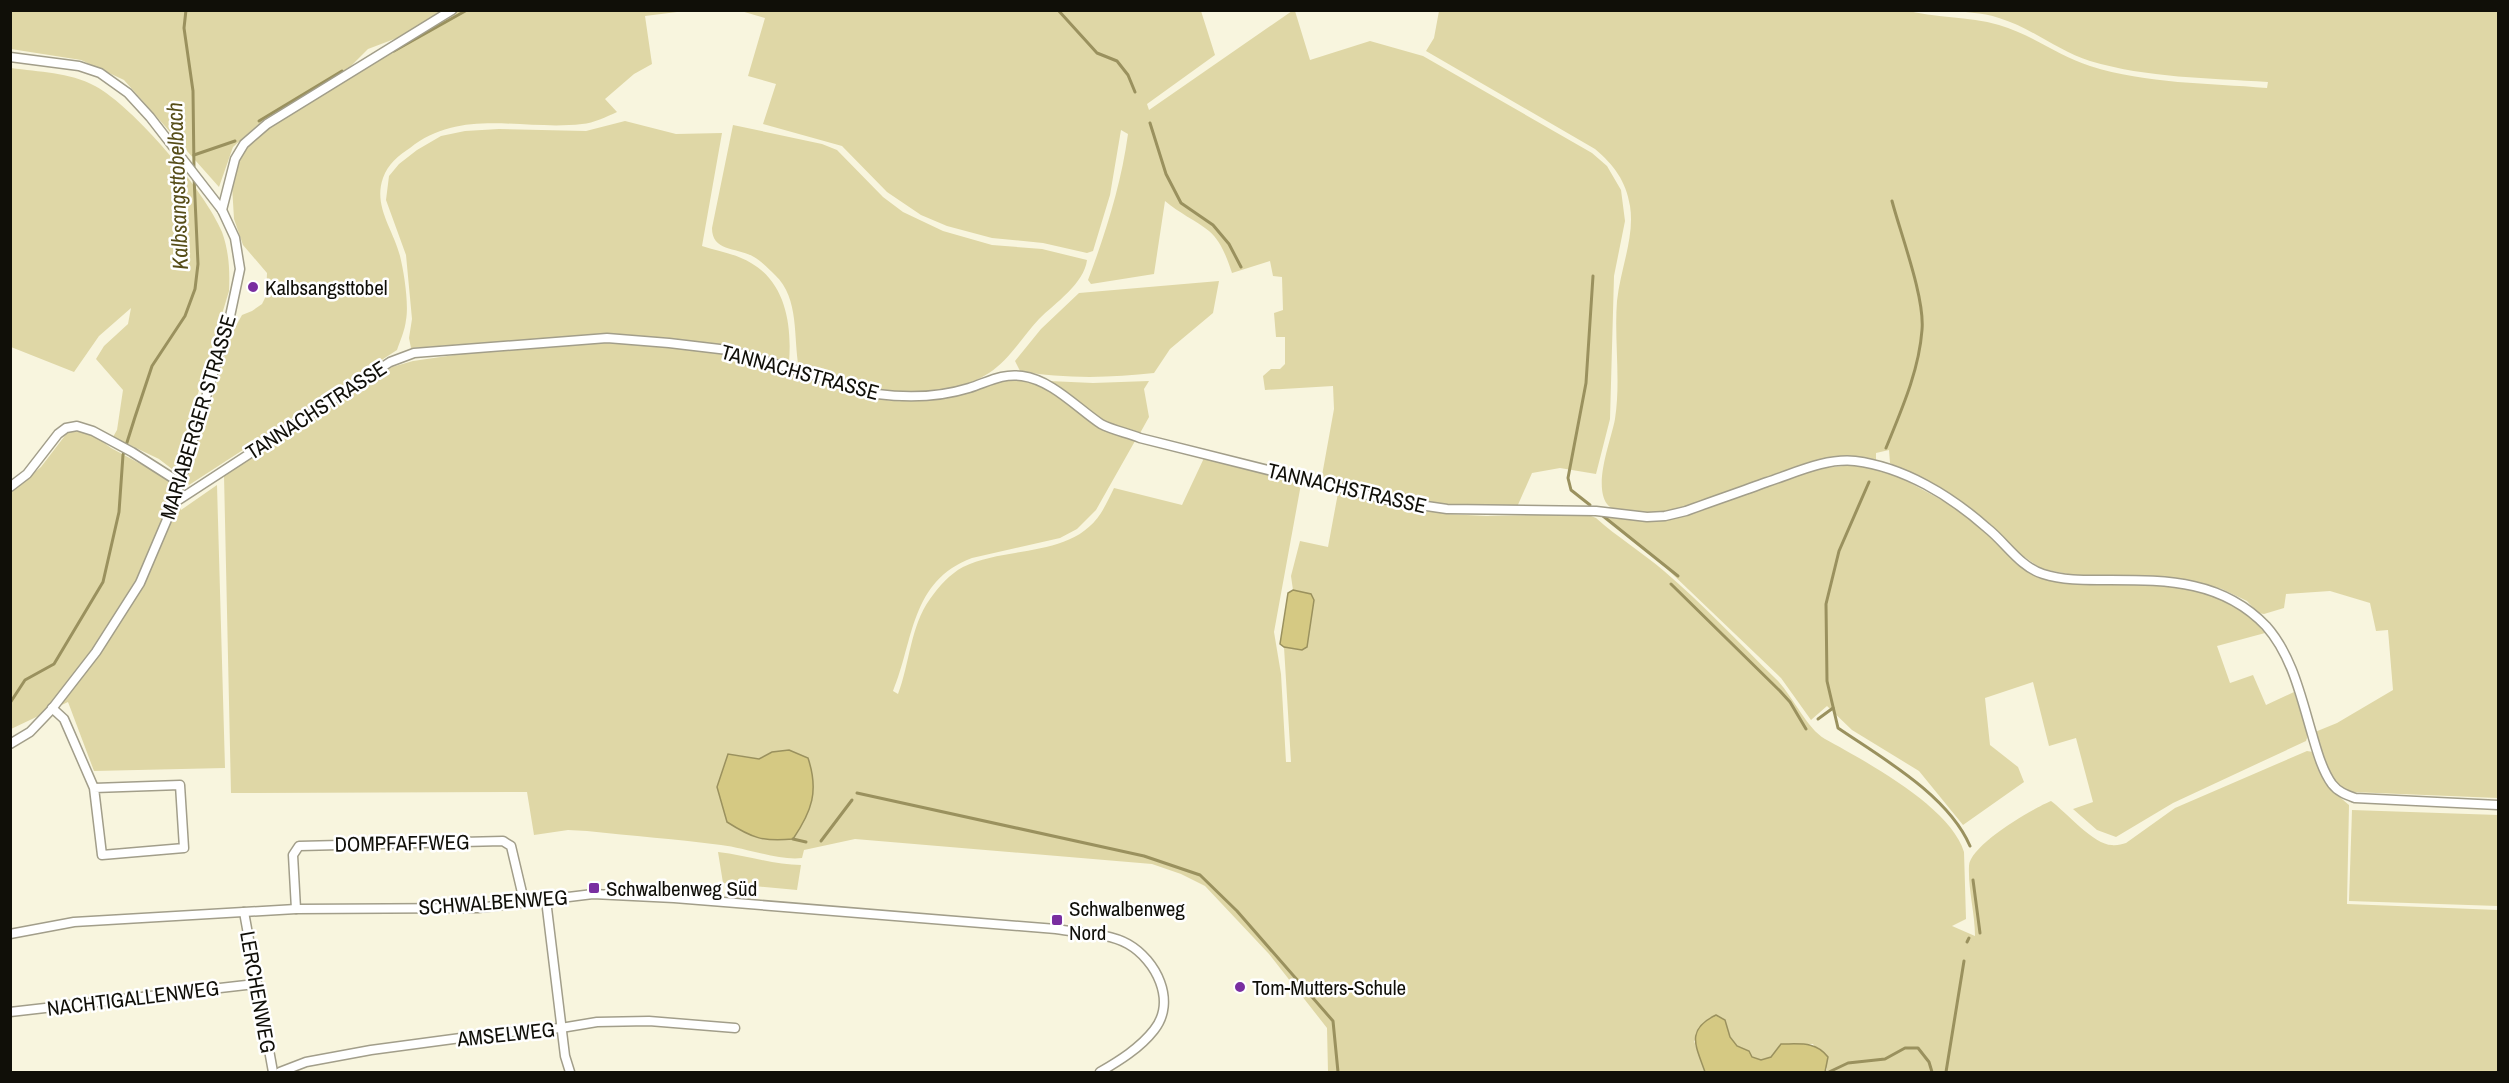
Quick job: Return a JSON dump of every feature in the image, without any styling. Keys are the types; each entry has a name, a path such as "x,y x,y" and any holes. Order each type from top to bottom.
{"street":[{"path":"222,210 235,159 244,144 267,124 452,10"},
{"name":"MARIABERGER STRASSE","path":"10,57 79,66 100,73 128,93 222,210 239,251 240,270 238,289 174,503 140,583 96,652 52,708 30,732 10,744"},
{"name":"TANNACHSTRASSE","path":"174,503 304,416 402,356 607,338 728,350 877,394 901,397 924,396 968,388 998,376 1023,376 1037,380 1055,391 1103,425 1140,438 1392,501 1447,509 1596,511 1647,517 1665,516 1686,511 1816,465 1852,461 1877,465 1902,474 1950,500 1988,528 2029,567 2040,573 2080,580 2176,582 2219,592 2240,603 2254,614 2281,646 2299,688 2323,767 2333,785 2346,795 2355,798 2499,805"},
{"path":"10,487 27,474 58,434 66,428 76,426 93,431 132,452 179,482"},
{"path":"52,708 64,719 94,788 102,855 184,848 180,785 94,788"},
{"name":"DOMPFAFFWEG","path":"296,909 293,855 299,846 503,841 512,846 524,901"},
{"name":"SCHWALBENWEG","path":"10,934 74,922 296,909 478,908 593,894 674,898 1056,929 1113,939 1128,944 1154,967 1162,983 1163,1006 1160,1021 1155,1030 1141,1043 1100,1072"},
{"path":"546,900 561,1028 570,1072"},
{"name":"LERCHENWEG","path":"244,912 255,984 273,1072"},
{"name":"NACHTIGALLENWEG","path":"10,1012 255,984"},
{"name":"AMSELWEG","path":"280,1072 306,1062 371,1050 597,1022 638,1021 735,1028"}],"shaded area":[{"path":"1904,10 1999,25 2078,62 2112,72 2155,80 2267,88 2268,82 2178,76 2112,67 2078,57 2011,22 1979,13 1945,11 2498,11 2498,798 2352,792 2343,788 2331,776 2326,768 2315,732 2337,723 2393,690 2388,630 2376,631 2370,603 2330,591 2286,594 2284,608 2264,614 2258,613 2247,601 2222,589 2177,578 2079,576 2042,569 2020,554 1991,525 1953,498 1890,463 1889,450 1876,453 1876,460 1852,457 1664,513 1625,512 1611,508 1607,504 1603,496 1602,474 1617,404 1617,301 1629,242 1631,218 1626,189 1613,167 1595,149 1426,51 1434,38 1439,11"},
{"path":"10,11 685,11 645,16 652,64 634,74 605,99 617,112 582,124 493,123 450,128 430,135 394,161 383,178 380,198 400,256 406,288 406,320 397,350 189,485 187,481 231,335 242,315 262,304 266,296 267,273 243,245 234,219 232,185 238,160 247,146 269,126 375,61 422,36 397,38 368,49 345,72 290,101 269,115 233,147 219,187 124,80 81,60 11,49"},
{"path":"741,11 1201,11 1215,55 1147,104 1149,110 1292,11 1295,11 1310,60 1370,41 1423,56 1592,153 1607,166 1621,190 1625,221 1614,276 1610,419 1596,474 1560,468 1532,473 1517,507 1447,506 1392,498 1321,481 1334,409 1333,386 1265,390 1263,376 1271,369 1280,369 1285,364 1285,337 1276,337 1274,313 1283,310 1282,277 1273,276 1270,261 1232,273 1223,250 1213,235 1165,201 1154,274 1091,284 1088,280 1112,208 1128,134 1121,130 1110,195 1093,251 1087,253 1043,243 992,238 947,226 921,215 887,192 842,146 763,124 776,84 748,76 765,18"},
{"path":"11,68 75,78 111,96 167,151 201,195 222,232 228,261 229,291 176,466 172,469 159,459 113,437 117,430 123,390 96,359 104,346 128,324 131,308 99,336 74,372 11,347"},
{"path":"625,121 676,134 722,133 702,246 751,263 772,282 788,320 789,362 729,346 670,338 607,334 411,348 409,338 412,319 406,255 386,200 389,176 399,164 441,136 465,131 499,129 586,131"},
{"path":"733,125 822,144 837,150 883,197 903,212 943,231 992,245 1042,249 1087,260 1085,269 1075,285 1039,319 996,368 964,385 935,392 892,393 858,387 799,368 792,307 783,284 757,259 721,245 713,236 712,228"},
{"path":"1219,281 1213,313 1170,349 1154,373 1104,377 1053,375 1020,371 1015,361 1041,329 1079,293"},
{"path":"606,342 699,348 745,358 855,393 898,401 936,396 1001,380 1017,380 1042,387 1060,397 1101,428 1135,441 1096,510 1077,529 1060,538 972,558 952,568 936,581 917,614 893,691 898,694 918,621 930,599 945,581 963,567 980,560 1037,549 1073,538 1088,528 1101,513 1114,488 1182,505 1204,458 1301,484 1274,632 1281,674 1286,762 1291,762 1284,647 1302,650 1311,594 1293,590 1291,576 1300,541 1328,547 1338,493 1446,514 1486,516 1586,514 1596,518 1647,557 1693,597 1776,679 1818,734 1905,787 1942,818 1956,835 1964,852 1966,919 1952,926 1975,936 1969,875 1972,858 1990,838 2030,812 2051,801 2097,840 2105,844 2119,845 2126,843 2175,808 2307,751 2313,752 2326,782 2349,805 2347,904 2498,910 2498,1072 1825,1072 1827,1069 1813,1044 1781,1044 1771,1057 1761,1060 1752,1057 1749,1051 1737,1046 1730,1037 1725,1020 1694,1041 1705,1072 1328,1072 1327,1028 1269,954 1205,886 1181,874 1152,864 855,839 804,850 802,858 793,858 721,845 587,831 568,830 534,835 527,792 231,793 224,475 307,419 392,367 413,361 489,350","holes":["736,755 759,759 717,787"]},
{"path":"1049,381 1093,383 1149,381 1144,389 1149,417 1139,435 1106,423"},
{"path":"75,431 92,434 111,448 176,483 181,510 217,485 225,768 94,771 68,702 11,729 11,492 41,467 67,433"},
{"path":"1852,465 1873,468 1901,478 1949,504 1986,531 2028,571 2176,586 2218,596 2252,618 2265,633 2217,646 2230,683 2253,675 2266,705 2294,692 2308,735 2306,741 2173,803 2116,837 2097,830 2073,809 2093,802 2076,738 2049,746 2033,682 1985,698 1990,745 2018,767 2024,782 1963,825 1919,771 1852,730 1827,706 1811,720 1781,678 1666,568 1604,518 1605,514 1647,520 1817,469"},
{"path":"1293,590 1311,594 1314,600 1307,647 1302,650 1284,647 1280,644 1288,593"},
{"path":"789,750 808,758 813,781 809,810 793,839 758,838 727,822 717,787 728,754 759,759 772,752"},
{"path":"2352,810 2498,815 2498,906 2349,901"},
{"path":"718,852 801,865 797,890 723,883"},
{"path":"1716,1015 1725,1020 1730,1037 1737,1046 1749,1051 1752,1057 1761,1060 1771,1057 1781,1044 1807,1044 1818,1048 1828,1057 1825,1072 1705,1072 1696,1046 1697,1033 1706,1021"}],"waterway":[{"name":"Kalbsangsttobelbach","path":"186,10 184,28 193,91 194,170"},
{"path":"394,51 467,10"},
{"path":"1058,10 1097,53 1117,61 1128,75 1135,92"},
{"path":"259,121 342,71"},
{"path":"1150,123 1166,174 1181,203 1213,225 1229,244 1241,267"},
{"path":"194,155 235,141"},
{"name":"Kalbsangsttobelbach","path":"10,703 25,680 54,664 103,582 119,512 123,455 152,366 185,316 195,289 198,264 194,177"},
{"path":"1886,448 1913,376 1922,330 1920,301 1912,266 1892,201"},
{"path":"1590,505 1571,490 1568,478 1586,383 1593,276"},
{"path":"1869,482 1839,551 1826,604 1827,681 1838,728 1893,765 1930,794 1960,828 1970,846"},
{"path":"1603,516 1678,576"},
{"path":"1671,584 1780,691 1790,702 1806,729"},
{"path":"1818,719 1833,708"},
{"path":"857,793 1144,856 1200,875 1237,911 1333,1021 1338,1072"},
{"path":"821,841 852,800"},
{"path":"793,839 806,842"},
{"path":"1973,880 1980,933"},
{"path":"1967,942 1969,938"},
{"path":"1946,1072 1964,961"},
{"path":"1829,1072 1848,1063 1885,1059 1905,1048 1918,1048 1929,1062 1932,1072"}],"place":[{"name":"Kalbsangsttobel","path":"253,287"},
{"name":"Schwalbenweg Süd","path":"594,888"},
{"name":"Schwalbenweg Nord","path":"1057,920"},
{"name":"Tom-Mutters-Schule","path":"1240,987"}]}
